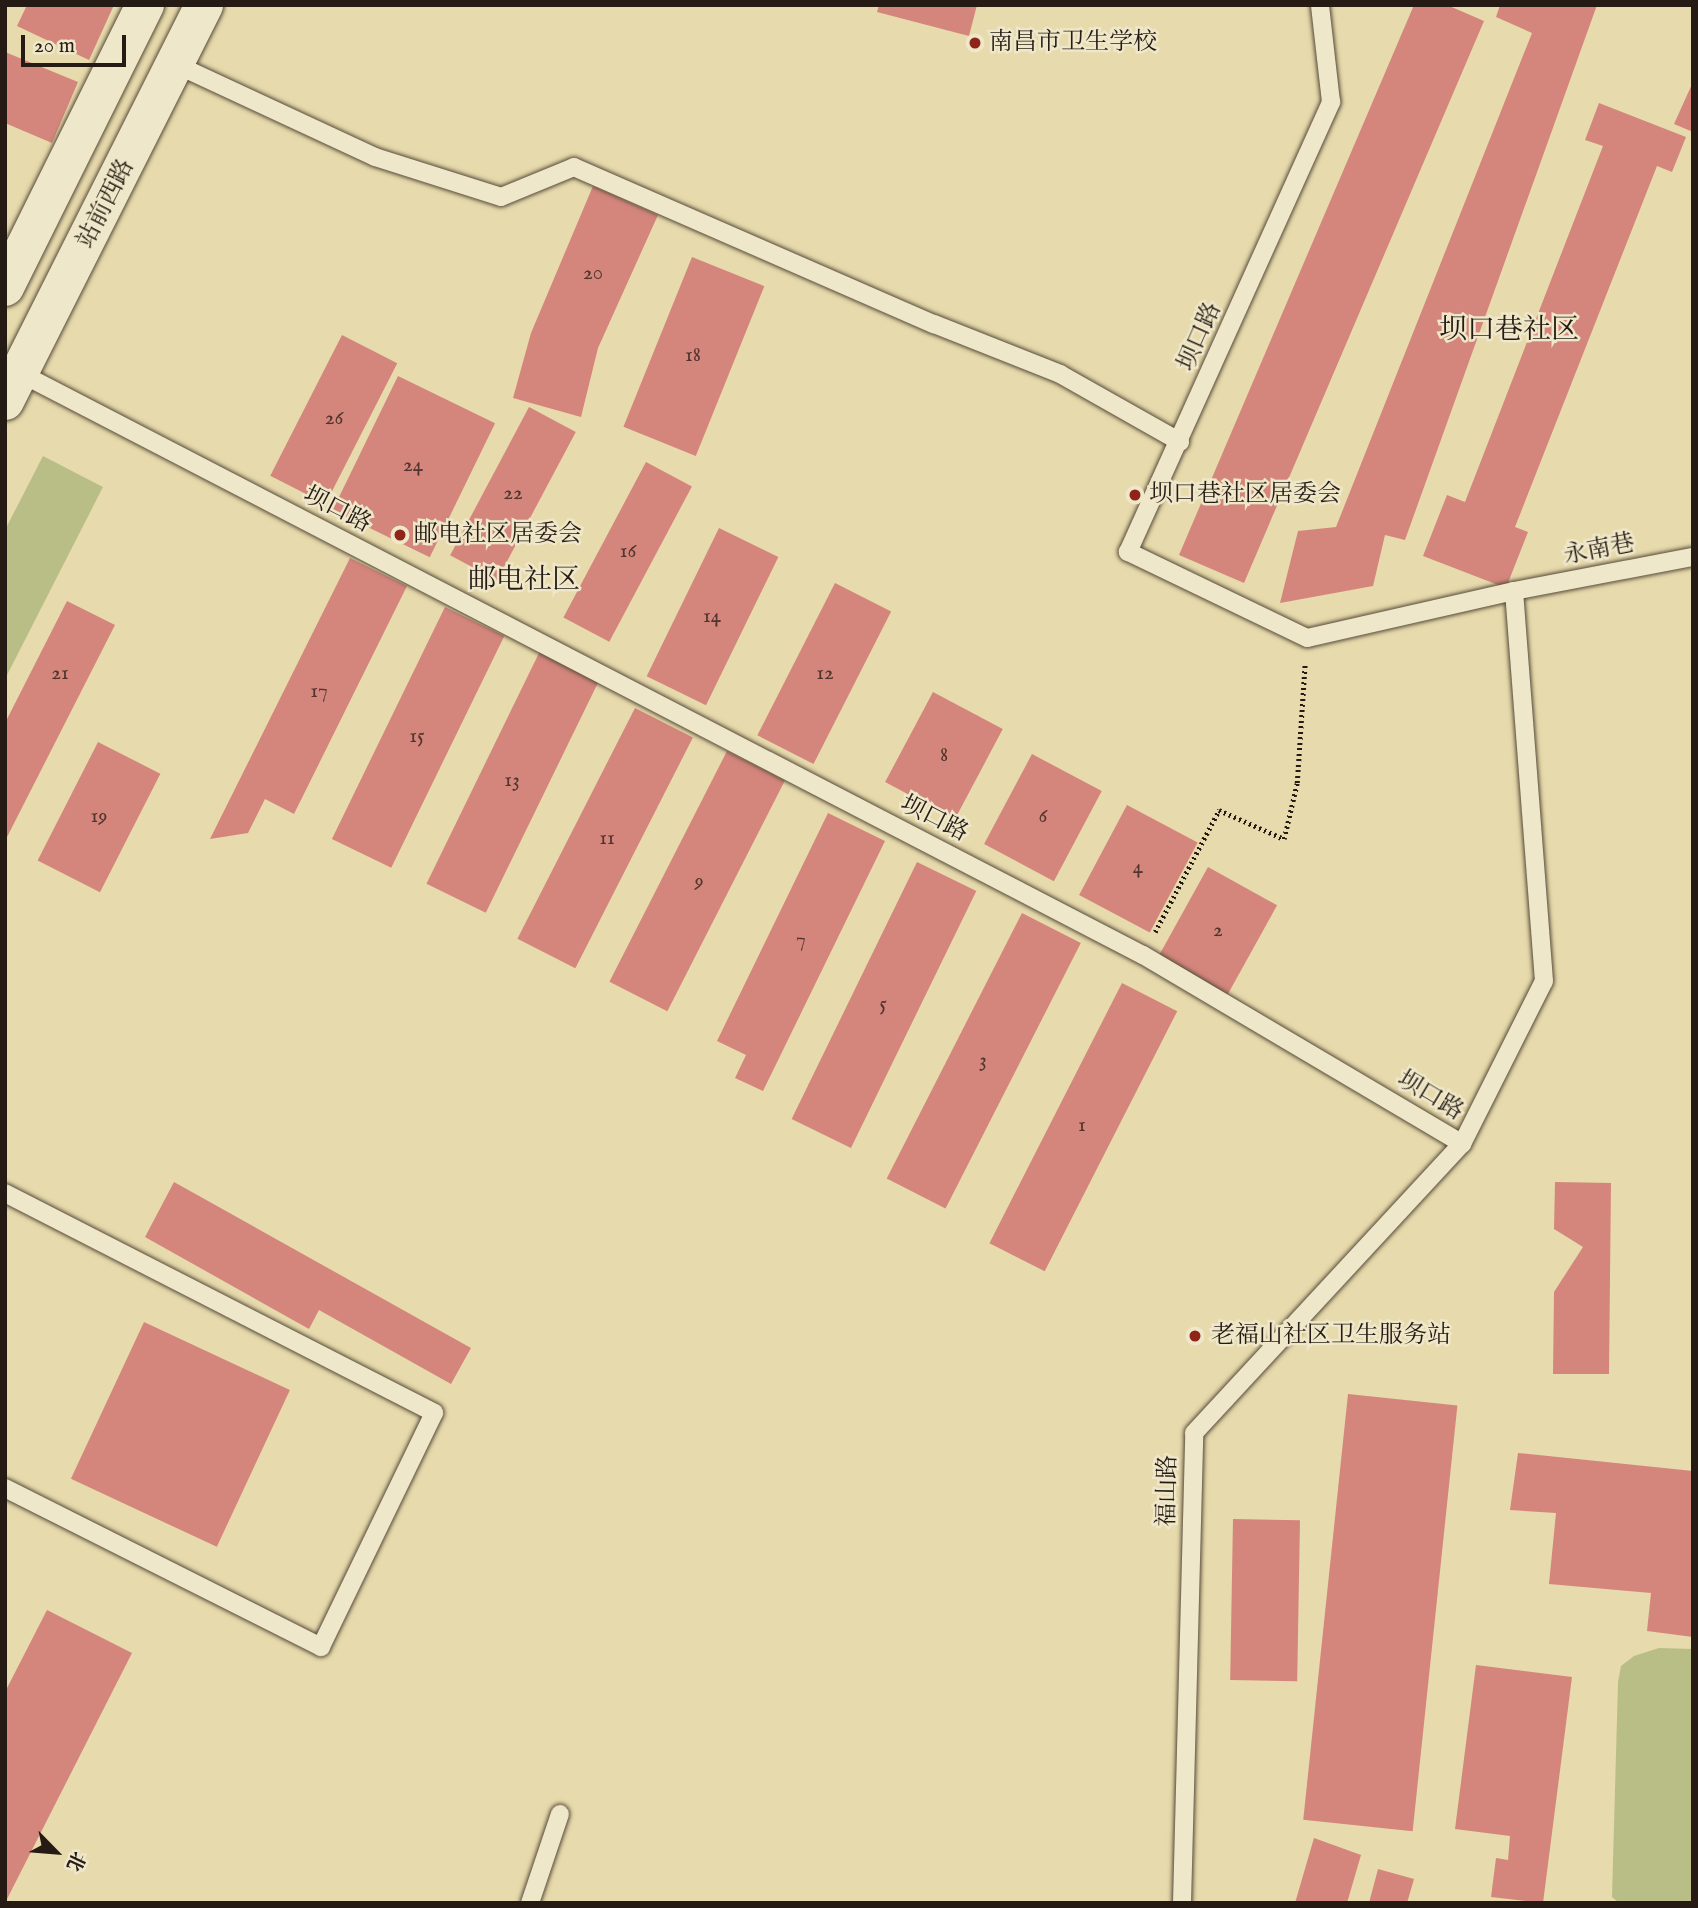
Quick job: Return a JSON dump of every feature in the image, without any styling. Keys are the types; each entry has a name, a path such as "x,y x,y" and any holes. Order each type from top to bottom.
{"main road":[{"path":"5,287 145,5"},
{"name":"站前西路","path":"13,387 177,65 204,5"}],"lane":[{"name":"坝口路","path":"1307,638 1128,552 1180,442 1331,102 1320,5"},
{"path":"177,65 375,157 501,197 574,167 934,324 1060,374 1180,442"},
{"name":"坝口路","path":"13,387 1143,955 1462,1144 1544,981 1514,591"},
{"name":"永南巷","path":"1514,591 1693,557"},
{"path":"1307,638 1514,591"},
{"name":"福山路","path":"1182,1903 1194,1433 1462,1144"},
{"path":"5,1193 434,1413 321,1647 5,1488"},
{"path":"530,1903 560,1814"}],"path":[{"path":"1143,955 1219,810 1284,839 1297,783 1307,638"}],"green space":[{"path":"43,456 103,487 5,679 5,530"},
{"path":"1659,1648 1693,1649 1693,1903 1619,1903 1612,1897 1618,1682 1621,1666 1634,1656"}],"building":[{"path":"27,5 114,5 89,60 17,26"},
{"path":"879,5 977,5 969,36 877,12"},
{"path":"1414,5 1447,5 1484,21 1244,583 1179,555"},
{"path":"1500,5 1597,5 1405,540 1385,535 1373,586 1280,603 1298,531 1336,527 1532,33 1496,17"},
{"path":"5,52 78,82 52,143 5,123"},
{"path":"1693,82 1693,132 1674,124"},
{"path":"1599,103 1686,137 1672,172 1657,166 1515,527 1528,532 1506,588 1423,556 1447,495 1465,502 1603,146 1585,140"},
{"path":"593,186 658,215 598,348 581,417 513,398 531,333"},
{"path":"692,257 764,286 696,456 623,427"},
{"path":"342,335 397,363 326,504 270,476"},
{"path":"398,376 495,423 430,557 333,510"},
{"path":"529,407 576,432 497,580 450,555"},
{"path":"646,462 692,486 609,642 563,617"},
{"path":"719,528 778,557 706,705 647,676"},
{"path":"350,558 407,586 294,814 265,799 248,833 210,839"},
{"path":"835,583 891,612 814,764 757,735"},
{"path":"67,601 115,625 5,841 5,723"},
{"path":"445,607 504,636 391,868 332,839"},
{"path":"540,651 599,680 486,913 426,884"},
{"path":"933,692 1003,729 955,819 885,782"},
{"path":"635,708 693,738 575,968 517,939"},
{"path":"98,742 160,774 100,892 38,861"},
{"path":"727,751 785,781 667,1011 609,982"},
{"path":"1032,754 1102,791 1054,881 984,844"},
{"path":"1127,805 1198,843 1150,933 1079,895"},
{"path":"828,813 885,841 763,1091 735,1078 746,1055 717,1041"},
{"path":"917,862 976,891 851,1148 792,1119"},
{"path":"1208,867 1277,905 1228,995 1159,956"},
{"path":"1022,913 1081,943 946,1208 887,1179"},
{"path":"1122,983 1177,1011 1045,1271 989,1243"},
{"path":"174,1182 471,1348 451,1384 319,1310 309,1329 145,1237"},
{"path":"1555,1182 1611,1183 1609,1374 1553,1374 1554,1292 1583,1247 1554,1229"},
{"path":"144,1322 290,1390 217,1547 71,1479"},
{"path":"1348,1394 1457,1405 1413,1831 1303,1820"},
{"path":"1518,1453 1693,1471 1693,1637 1647,1631 1651,1593 1549,1584 1556,1513 1510,1510"},
{"path":"1233,1519 1300,1520 1297,1681 1230,1680"},
{"path":"47,1610 132,1653 5,1903 5,1692"},
{"path":"1476,1665 1572,1677 1543,1903 1491,1897 1496,1858 1508,1860 1510,1836 1455,1829"},
{"path":"1314,1838 1361,1855 1347,1903 1295,1903"},
{"path":"1378,1869 1414,1879 1407,1903 1369,1903"}],"place":[{"name":"南昌市卫生学校","path":"975,43"},
{"name":"坝口巷社区居委会","path":"1135,495"},
{"name":"邮电社区居委会","path":"400,535"},
{"name":"老福山社区卫生服务站","path":"1195,1336"}],"district":[{"name":"坝口巷社区","path":"1509,331"},
{"name":"邮电社区","path":"524,581"}]}
